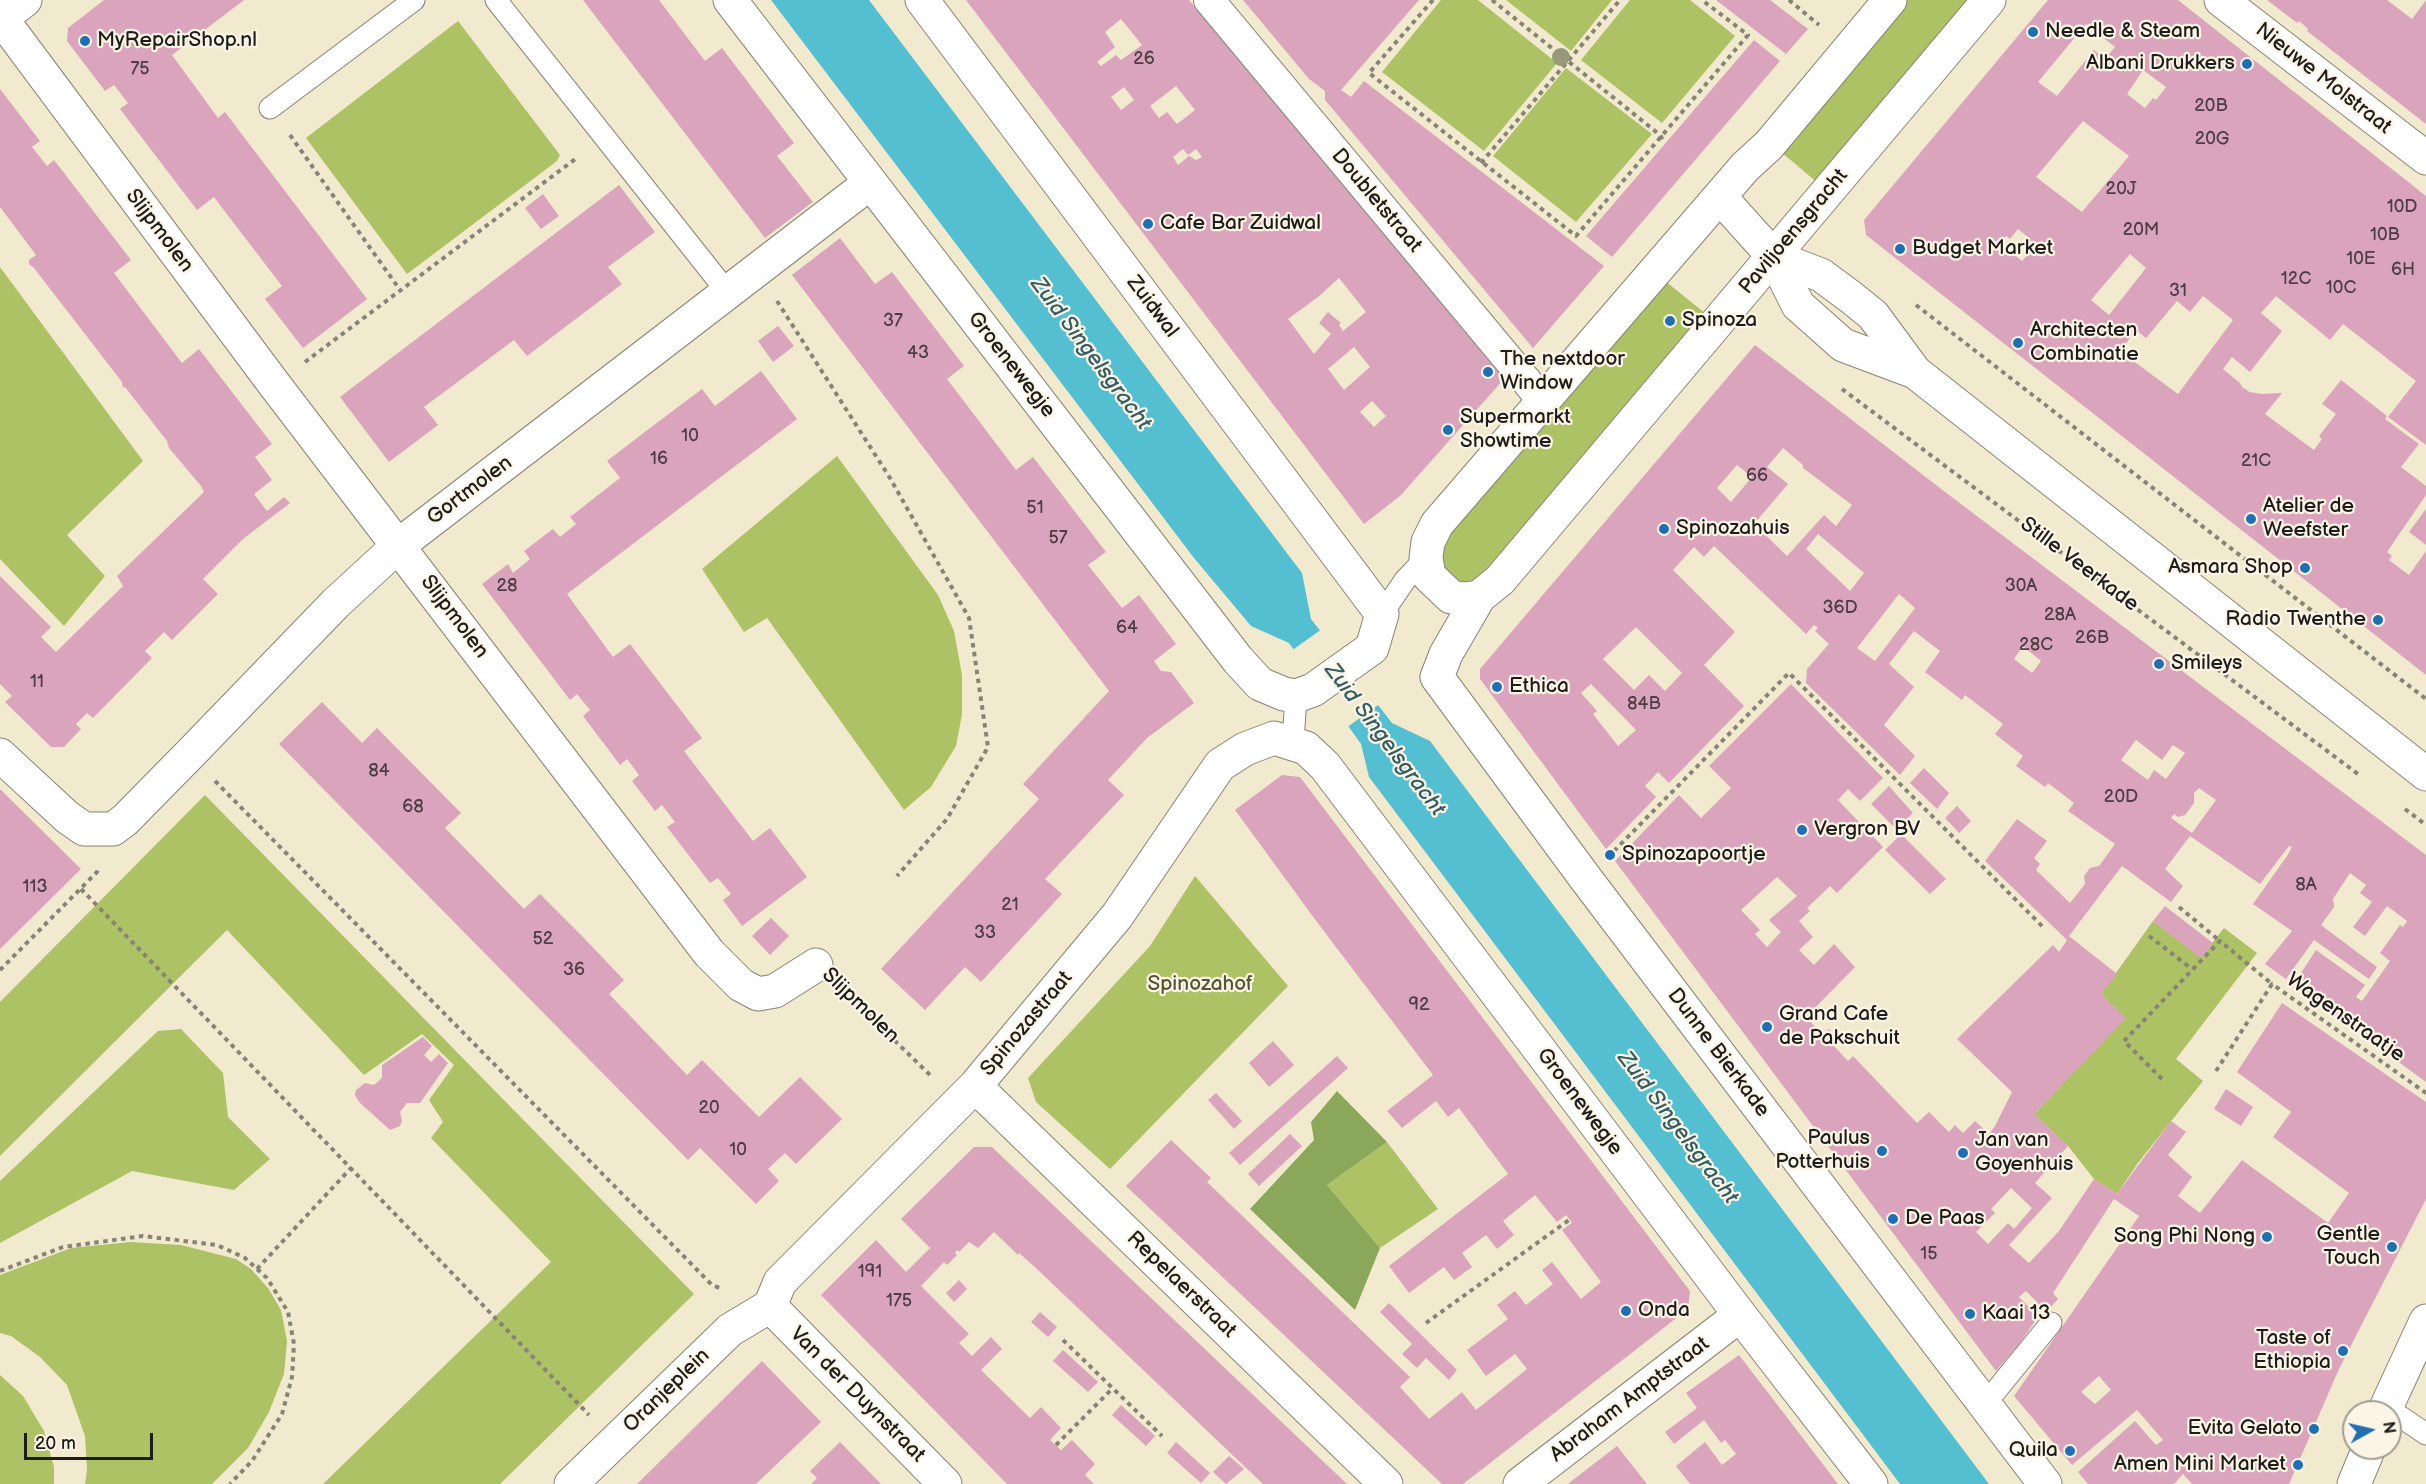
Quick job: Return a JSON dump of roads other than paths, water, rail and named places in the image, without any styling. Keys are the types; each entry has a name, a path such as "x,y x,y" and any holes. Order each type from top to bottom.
{"street":[{"name":"Groenewegje","path":"730,0 1238,660 1260,684 1284,694 1304,693"},
{"name":"Zuidwal","path":"922,0 1382,614"},
{"name":"Doubletstraat","path":"1209,0 1543,401"},
{"path":"1479,597 1465,599 1451,597 1429,576 1426,558 1428,542 1437,524 1745,167 1769,145 1890,0"},
{"name":"Paviljoensgracht","path":"1437,677 1446,654 1479,597 1500,580 1989,0"},
{"name":"Nieuwe Molstraat","path":"2221,0 2426,158"},
{"name":"Slijpmolen","path":"9,12 274,384 709,954 741,985 758,994 775,991 816,965"},
{"name":"Gortmolen","path":"0,755 67,818 84,829 101,831 113,829 125,820 336,603 399,545 870,183"},
{"path":"1720,197 1774,256 1821,275 1873,315 1915,372 2426,774"},
{"path":"1304,693 1372,648 1382,614"},
{"name":"Dunne Bierkade","path":"1437,677 1586,879 2045,1484"},
{"name":"Groenewegje","path":"1283,741 1306,748 1325,766 1740,1316 1871,1484"},
{"name":"Spinozastraat","path":"770,1306 780,1282 966,1096 1117,916 1220,765 1245,749 1283,741"},
{"name":"Repelaerstraat","path":"966,1096 1386,1484"},
{"name":"Oranjeplein","path":"571,1484 730,1330 770,1306"},
{"name":"Van der Duynstraat","path":"770,1306 945,1484"},
{"name":"Abraham Amptstraat","path":"1520,1484 1740,1316"},
{"path":"2390,1400 2426,1322"},
{"path":"2354,1484 2364,1460"}],"lane":[{"path":"270,108 414,0"},
{"path":"496,0 728,293"},
{"path":"1382,614 1405,580 1426,558"},
{"path":"1283,741 1304,693"},
{"path":"1985,1404 2051,1323"},
{"path":"2402,1420 2426,1434"}],"water":[{"name":"Zuid Singelsgracht","path":"771,0 869,0 1302,573 1311,619 1392,723 1430,741 1989,1484 1900,1484 1369,777 1361,744 1289,643 1251,626 1194,558"}],"place":[{"name":"Needle & Steam","path":"2033,32"},
{"name":"MyRepairShop.nl","path":"85,41"},
{"name":"Albani Drukkers","path":"2247,64"},
{"name":"Cafe Bar Zuidwal","path":"1148,224"},
{"name":"Budget Market","path":"1900,249"},
{"name":"Spinoza","path":"1670,321"},
{"name":"Architecten Combinatie","path":"2018,343"},
{"name":"The nextdoor Window","path":"1488,372"},
{"name":"Supermarkt Showtime","path":"1448,430"},
{"name":"Atelier de Weefster","path":"2251,519"},
{"name":"Spinozahuis","path":"1664,529"},
{"name":"Asmara Shop","path":"2305,568"},
{"name":"Radio Twenthe","path":"2378,620"},
{"name":"Smileys","path":"2159,664"},
{"name":"Ethica","path":"1497,687"},
{"name":"Vergron BV","path":"1802,830"},
{"name":"Spinozapoortje","path":"1610,855"},
{"name":"Grand Cafe de Pakschuit","path":"1767,1027"},
{"name":"Paulus Potterhuis","path":"1882,1151"},
{"name":"Jan van Goyenhuis","path":"1963,1153"},
{"name":"De Paas","path":"1893,1219"},
{"name":"Song Phi Nong","path":"2267,1237"},
{"name":"Gentle Touch","path":"2392,1247"},
{"name":"Onda","path":"1626,1311"},
{"name":"Kaai 13","path":"1970,1314"},
{"name":"Taste of Ethiopia","path":"2343,1351"},
{"name":"Evita Gelato","path":"2314,1429"},
{"name":"Quila","path":"2070,1451"},
{"name":"Amen Mini Market","path":"2298,1465"}],"park label":[{"name":"Spinozahof","path":"1200,985"}]}
